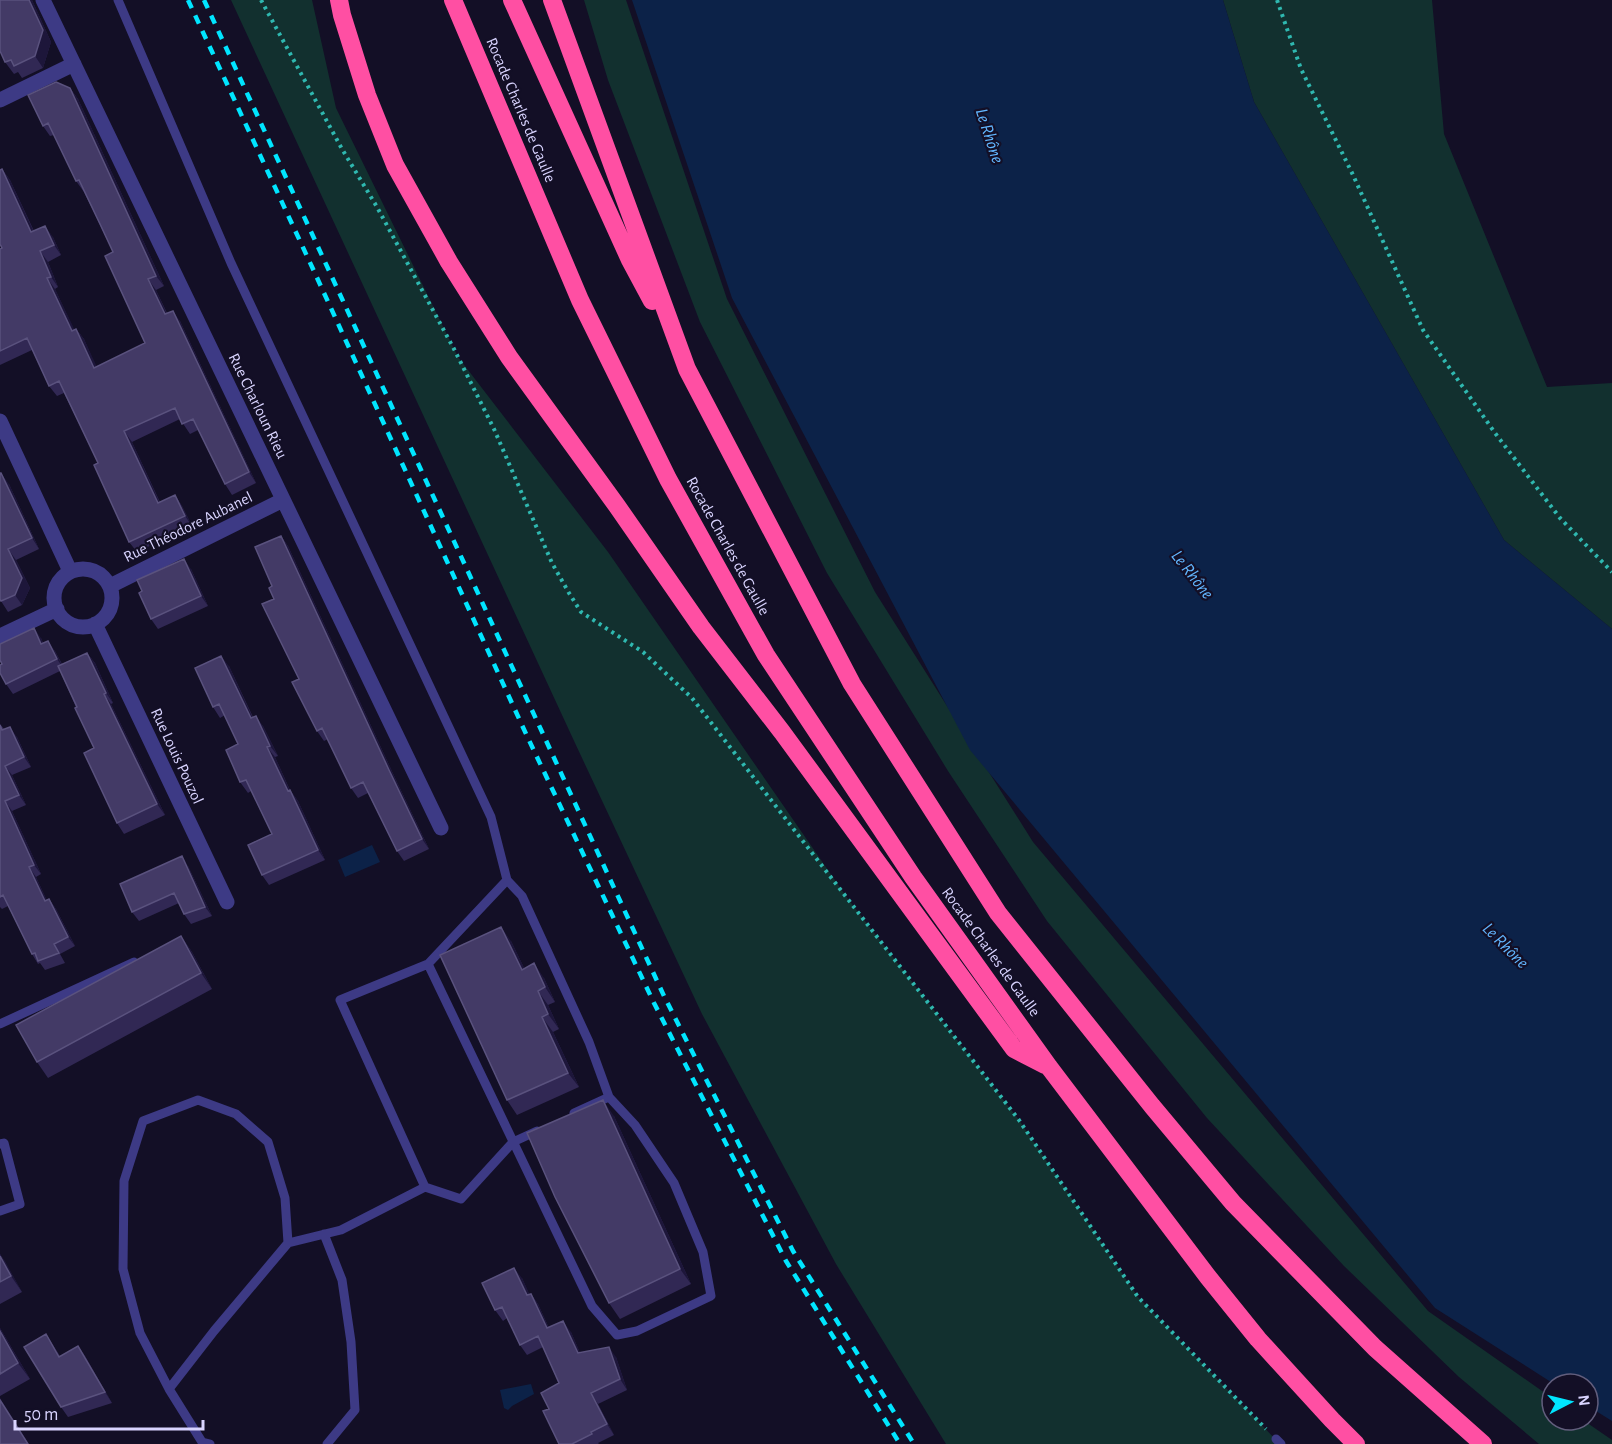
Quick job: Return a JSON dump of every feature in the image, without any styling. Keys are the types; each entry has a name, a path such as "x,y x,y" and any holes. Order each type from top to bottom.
{"highway":[{"path":"339,0 367,95 395,165 449,262 509,357 701,627 782,732 1014,1049 1049,1067"},
{"name":"Rocade Charles de Gaulle","path":"453,0 580,300 668,479 766,655 913,877 1049,1067 1201,1268 1258,1339 1356,1444"},
{"path":"512,0 630,260 852,684 998,913 1152,1106 1233,1203 1375,1348 1483,1444"},
{"path":"552,0 687,369"}],"street":[{"name":"Rue Charloun Rieu","path":"43,0 441,828"},
{"path":"0,99 74,64"},
{"path":"0,420 70,572"},
{"name":"Rue Théodore Aubanel","path":"110,586 283,500"},
{"path":"78,569 93,570 100,574 110,586 112,594 110,608 106,615 95,624 86,627 77,626 61,617 54,601 55,592 63,577 70,572 78,569"},
{"path":"0,636 57,609"},
{"name":"Rue Louis Pouzol","path":"95,624 227,902"}],"lane":[{"path":"118,0 231,263 491,817 507,880 522,896 589,1042 609,1097 635,1125 674,1183 703,1252 711,1296 637,1331 617,1335 592,1306 429,964"},
{"path":"425,1188 340,1000 429,964 507,880"},
{"path":"0,1024 140,959"},
{"path":"566,1117 609,1097"},
{"path":"210,1444 202,1442 169,1389 140,1333 123,1269 124,1181 143,1121 198,1100 236,1114 268,1142 285,1198 288,1243"},
{"path":"169,1389 288,1243 341,1230 425,1188 461,1199 513,1142 545,1127"},
{"path":"0,1144 4,1143 20,1204 0,1211"},
{"path":"324,1234 342,1280 351,1342 355,1410 327,1444"}],"path":[{"path":"261,0 454,349 494,429 552,563 581,612 643,652 692,698 1019,1120 1138,1297 1279,1442"},
{"path":"1277,0 1301,69 1353,175 1424,330 1495,433 1560,518 1612,572"}],"green space":[{"path":"231,0 312,0 336,108 458,357 608,552 848,899 1019,1120 1138,1297 1280,1444 946,1444 836,1264 702,1014"},
{"path":"584,0 626,0 727,299 875,592 1033,842 1428,1311 1540,1390 1540,1432 1600,1432 1612,1440 1612,1444 1539,1444 1459,1377 1344,1266 1207,1118 1047,921 948,771 827,573 700,322 608,80"},
{"path":"1223,0 1432,0 1444,134 1547,387 1612,383 1612,629 1504,540 1254,102"}],"water":[{"name":"Le Rhône","path":"632,0 1223,0 1254,102 1504,540 1612,629 1612,1421 1600,1414 1600,1372 1540,1372 1540,1375 1435,1308 970,750 732,298"},
{"path":"372,845 380,862 345,877 338,860"},
{"path":"531,1384 534,1394 508,1410 504,1408 500,1390"}],"building":[{"path":"0,0 29,0 43,30 35,56 14,66 11,60 5,62 0,51"},
{"path":"56,82 70,88 156,276 148,279 165,314 173,311 249,472 225,484 193,419 182,424 175,408 124,431 158,503 175,495 185,516 129,542 94,465 98,463 59,381 49,386 27,338 0,351 0,249 2,248 0,244 0,170 2,169 31,232 45,226 54,245 40,251 51,277 47,278 72,331 76,329 94,368 145,343 105,256 113,252 100,224 48,123 43,126 28,95"},
{"path":"0,473 32,538 8,549 22,578 15,595 1,601 0,599"},
{"path":"281,536 422,839 397,851 363,782 351,788 322,728 317,731 292,682 299,679 262,604 274,599 269,588 272,586 255,547"},
{"path":"184,559 201,596 151,619 139,593 142,591 137,580"},
{"path":"34,628 41,644 48,641 57,659 6,684 0,673 2,664 0,644"},
{"path":"87,653 106,693 104,694 157,804 117,823 84,753 94,748 58,666"},
{"path":"221,656 251,718 256,716 270,746 267,747 318,850 262,875 248,845 272,834 246,780 240,782 226,750 238,744 219,704 213,707 195,668"},
{"path":"0,725 2,730 10,727 24,757 5,766 19,795 5,801 34,865 29,867 45,901 49,899 68,937 54,944 59,953 38,961 35,953 32,954 3,895 0,897"},
{"path":"182,856 205,907 184,914 174,893 132,912 120,884"},
{"path":"501,927 522,970 534,963 545,987 538,991 548,1014 542,1017 568,1073 507,1100 440,955"},
{"path":"181,936 201,973 37,1062 16,1025"},
{"path":"603,1100 680,1269 609,1303 555,1197 527,1133"},
{"path":"0,1256 11,1276 0,1282"},
{"path":"514,1268 527,1295 531,1294 547,1328 563,1321 578,1353 609,1347 620,1379 591,1393 607,1424 572,1444 559,1444 543,1411 549,1409 541,1393 559,1383 538,1336 520,1345 502,1307 495,1310 482,1283"},
{"path":"0,1331 18,1363 0,1374"},
{"path":"46,1334 59,1357 78,1346 105,1392 61,1407 24,1347"},
{"path":"0,1400 28,1444 0,1444"}],"railway":[{"path":"188,0 527,736 654,1003 786,1261 900,1444"},
{"path":"204,0 664,996 793,1251 914,1444"}]}
